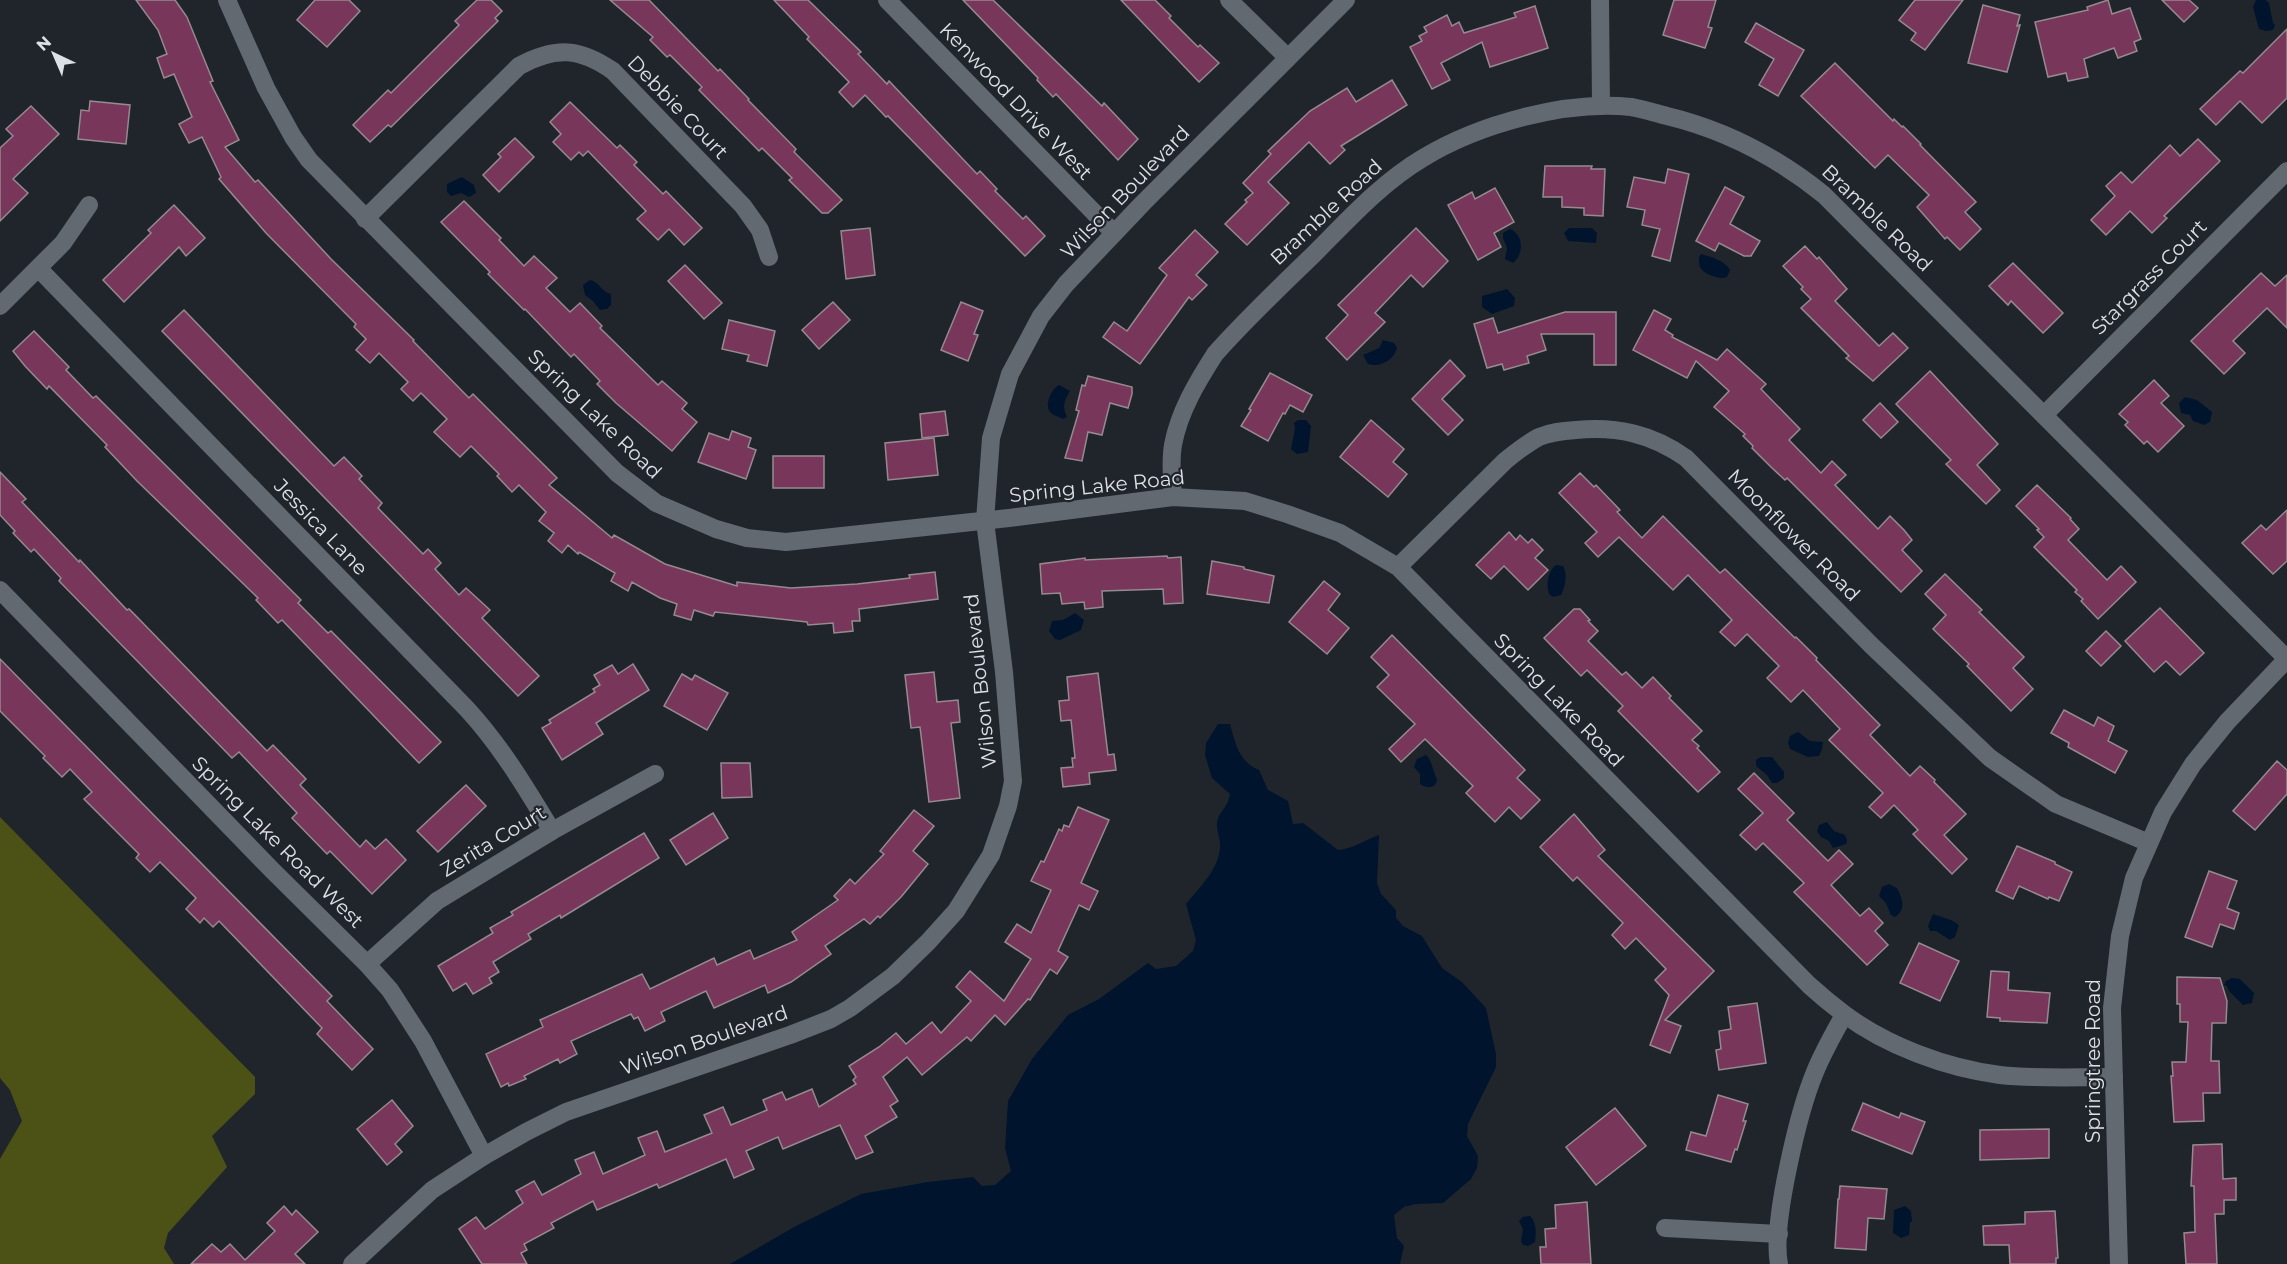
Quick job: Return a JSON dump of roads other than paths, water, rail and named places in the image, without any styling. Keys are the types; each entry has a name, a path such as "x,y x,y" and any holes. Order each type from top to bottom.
{"street":[{"name":"Spring Lake Road","path":"227,0 266,88 293,137 309,160 617,473 656,503 716,530 747,538 786,542 1173,497 1245,501 1340,533 1398,567 1784,960 1844,1015 1915,1053 1951,1065 2018,1076 2114,1077"},
{"name":"Kenwood Drive West","path":"887,0 1114,233"},
{"path":"1229,0 1288,58"},
{"name":"Wilson Boulevard","path":"352,1264 432,1190 484,1156 566,1112 790,1035 849,1008 893,976 956,911 991,855 1005,817 1013,781 1004,672 985,520 991,438 1010,374 1041,316 1066,284 1346,0"},
{"path":"1600,0 1601,106"},
{"name":"Debbie Court","path":"365,219 519,66 536,57 558,52 572,52 594,58 614,71 743,206 760,230 769,257"},
{"name":"Bramble Road","path":"1173,497 1173,445 1187,402 1215,354 1369,198 1422,158 1460,139 1511,120 1587,106 1633,107 1692,122 1739,140 1794,171 1842,212 2287,659"},
{"name":"Stargrass Court","path":"2044,415 2287,171"},
{"path":"0,306 63,243 89,205"},
{"name":"Jessica Lane","path":"39,269 468,709 487,730 510,762 552,831"},
{"name":"Moonflower Road","path":"1398,567 1505,461 1541,436 1554,432 1596,428 1632,432 1653,439 1686,458 1871,645 1990,758 2056,804 2149,843"},
{"name":"Spring Lake Road West","path":"0,590 390,990 423,1041 484,1156"},
{"name":"Springtree Road","path":"2119,1264 2112,1008 2117,954 2134,878 2163,812 2193,764 2227,722 2287,659"},
{"name":"Zerita Court","path":"367,964 437,901 552,831 655,774"},
{"path":"1779,1264 1777,1254 1782,1200 1801,1116 1825,1048 1844,1015"},
{"path":"1665,1228 1779,1234"}],"water":[{"path":"2256,0 2266,0 2269,3 2275,25 2273,30 2259,29 2253,7"},
{"path":"462,177 474,185 476,193 469,197 461,193 451,196 447,192 447,184"},
{"path":"1569,228 1592,228 1597,233 1596,243 1568,241 1564,233"},
{"path":"1510,229 1518,236 1521,245 1519,255 1513,263 1505,259 1507,248 1503,238 1503,233"},
{"path":"1701,254 1724,264 1730,270 1727,277 1712,276 1702,270 1699,262"},
{"path":"590,280 611,294 611,305 607,309 600,310 585,295 583,285"},
{"path":"1507,289 1515,298 1514,306 1492,314 1482,307 1482,296"},
{"path":"1383,340 1394,343 1397,348 1393,356 1382,364 1368,364 1363,355 1379,348"},
{"path":"1059,385 1070,391 1064,404 1067,417 1063,419 1048,409 1051,393"},
{"path":"2185,397 2197,400 2212,412 2210,422 2204,425 2193,421 2190,415 2181,413 2179,403"},
{"path":"1298,420 1306,420 1311,426 1308,452 1297,454 1291,449 1294,423"},
{"path":"1556,565 1563,566 1565,580 1561,595 1553,597 1548,592 1548,584 1549,575"},
{"path":"1075,613 1084,620 1081,630 1060,640 1055,639 1049,631 1052,621 1063,620"},
{"path":"1218,724 1230,724 1242,757 1252,767 1259,770 1268,790 1288,801 1293,824 1303,823 1338,850 1379,835 1377,883 1381,894 1396,910 1396,918 1403,926 1422,936 1442,968 1462,982 1486,1008 1496,1054 1496,1067 1468,1124 1467,1136 1478,1156 1477,1168 1471,1179 1443,1203 1416,1204 1404,1207 1394,1215 1397,1238 1404,1246 1400,1264 730,1264 796,1226 861,1194 928,1182 973,1177 982,1186 995,1185 1011,1171 1005,1148 1008,1101 1032,1059 1068,1015 1099,999 1148,963 1156,969 1176,966 1193,951 1196,940 1186,904 1216,863 1220,844 1218,819 1230,794 1212,778 1205,755 1206,743"},
{"path":"1798,732 1810,741 1823,742 1819,756 1808,757 1790,749 1788,743 1790,736"},
{"path":"1426,755 1437,779 1435,785 1430,787 1420,784 1420,774 1414,767 1417,759"},
{"path":"1761,757 1772,757 1784,772 1784,778 1777,783 1772,783 1767,775 1756,766 1756,760"},
{"path":"1827,822 1834,831 1845,835 1846,844 1833,848 1829,841 1821,837 1817,831 1819,825"},
{"path":"1889,884 1897,888 1902,899 1901,910 1895,917 1891,915 1886,903 1879,896 1882,887"},
{"path":"1933,914 1959,925 1955,937 1950,940 1936,931 1930,931 1928,926"},
{"path":"2232,978 2240,979 2254,993 2252,1003 2243,1005 2224,985"},
{"path":"1905,1206 1911,1211 1912,1222 1910,1222 1909,1235 1901,1238 1893,1233 1894,1210"},
{"path":"1530,1216 1535,1225 1536,1235 1535,1242 1528,1246 1523,1245 1521,1241 1523,1229 1519,1221 1523,1217"}]}
